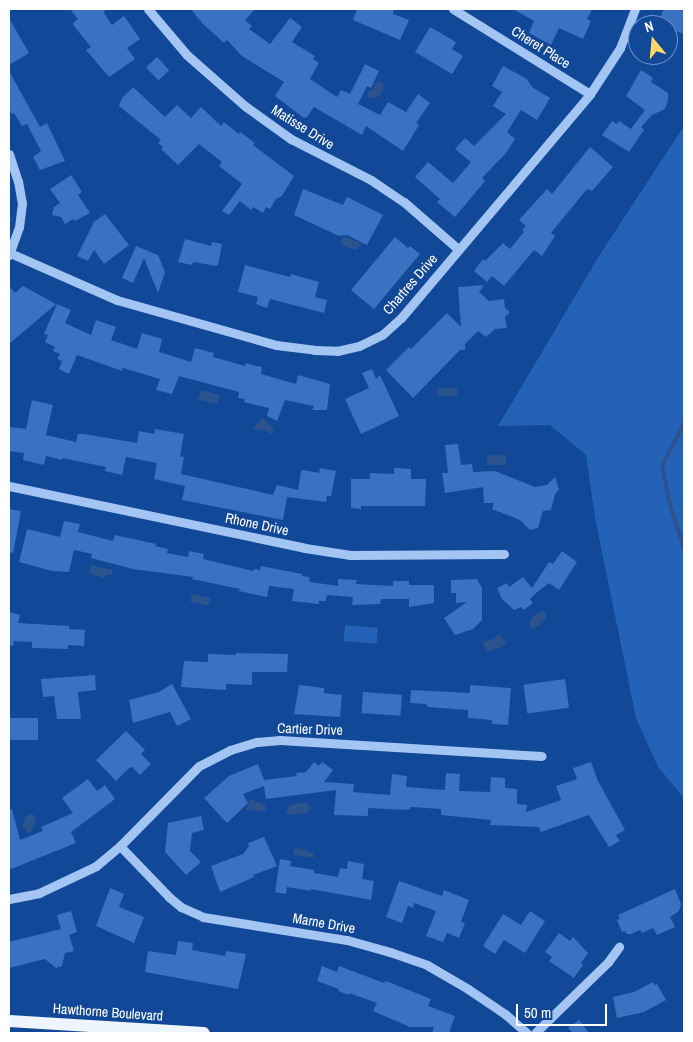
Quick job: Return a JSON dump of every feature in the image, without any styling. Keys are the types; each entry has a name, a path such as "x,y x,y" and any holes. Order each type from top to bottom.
{"main road":[{"name":"Hawthorne Boulevard","path":"9,1021 204,1033"}],"street":[{"name":"Matisse Drive","path":"148,9 187,55 245,106 291,139 371,180 404,202 458,250"},
{"name":"Cheret Place","path":"453,9 590,94"},
{"name":"Chartres Drive","path":"10,254 117,300 276,344 314,350 337,351 359,346 382,335 401,318 590,94 620,48 635,9"},
{"path":"9,154 18,181 22,203 20,227 10,254"},
{"name":"Rhone Drive","path":"9,486 305,548 350,555 504,554"},
{"name":"Cartier Drive","path":"9,899 39,893 66,882 96,866 120,846 199,766 230,750 257,742 280,740 542,756"},
{"name":"Marne Drive","path":"120,846 181,907 203,917 347,940 390,952 427,966 468,989 505,1014 527,1033"},
{"path":"535,1033 608,962 619,947"}],"shaded area":[{"path":"380,81 384,85 382,93 376,98 368,98 367,93 373,89 376,82"},
{"path":"684,126 684,798 658,767 636,718 595,518 586,455 550,425 498,426 599,256"},
{"path":"343,237 362,244 356,250 343,246 341,242"},
{"path":"437,388 457,388 457,396 437,396"},
{"path":"201,390 220,395 217,404 198,400"},
{"path":"262,418 274,428 272,434 252,429"},
{"path":"487,455 506,455 506,465 487,465"},
{"path":"91,565 113,570 112,575 106,574 105,578 93,575 90,572"},
{"path":"192,594 211,598 209,606 190,602"},
{"path":"543,611 546,614 546,619 541,621 540,625 531,629 529,622 535,615"},
{"path":"345,625 378,628 376,644 344,641"},
{"path":"498,634 507,643 500,648 486,652 483,642 493,639"},
{"path":"250,799 265,805 266,811 246,810"},
{"path":"307,802 309,807 308,813 289,815 286,812 290,805"},
{"path":"30,813 34,815 35,819 32,831 28,833 22,827 25,817"},
{"path":"304,847 306,851 313,853 314,858 293,855 294,849 302,850"}],"building":[{"path":"70,9 105,9 104,13 112,25 124,16 140,39 127,48 135,59 109,77 86,50 91,47 74,26 73,23 78,19"},
{"path":"191,9 255,9 245,20 252,26 249,29 270,44 290,18 302,27 292,42 315,56 313,59 319,63 310,79 337,97 341,90 350,94 365,64 379,71 371,88 367,86 358,104 380,115 388,102 406,112 418,94 430,103 416,123 419,125 403,151 366,126 362,135 314,107 307,117 304,118 275,96 284,82 242,56 227,40 224,43 202,23"},
{"path":"357,9 394,9 393,14 409,20 400,40 353,20"},
{"path":"513,9 592,9 587,19 591,21 583,39 559,28 551,45 529,33 534,21"},
{"path":"664,9 684,9 684,34 678,32 678,15 661,15"},
{"path":"9,18 29,53 9,65"},
{"path":"430,27 456,42 452,49 463,56 452,74 415,52"},
{"path":"157,57 169,70 158,80 146,67"},
{"path":"503,66 527,79 532,87 550,98 537,120 521,110 507,132 515,139 506,153 482,178 485,181 455,217 437,202 440,199 415,177 428,162 453,183 471,162 455,149 465,138 474,146 506,114 493,106 502,92 492,86"},
{"path":"641,70 653,78 651,82 668,93 668,100 665,109 652,115 641,127 644,130 629,152 602,135 612,121 617,124 619,121 631,129 645,110 626,96"},
{"path":"9,71 40,127 47,123 65,161 40,170 33,157 41,151 27,124 22,126 14,113 12,114 9,109"},
{"path":"133,87 165,117 177,105 191,118 201,107 221,126 224,122 239,134 240,132 255,143 253,145 294,176 282,196 276,199 270,209 266,207 263,213 253,207 251,210 240,201 229,215 222,211 242,184 219,166 222,162 199,144 178,165 161,149 163,147 158,143 161,140 119,106 122,98"},
{"path":"590,147 613,167 592,191 587,189 551,233 555,236 542,256 534,250 504,286 492,276 487,282 474,271 483,259 485,261 503,243 510,249 524,232 522,230 526,226 519,220 547,189 552,194"},
{"path":"71,175 82,192 78,195 90,213 65,224 61,217 52,215 54,207 60,203 50,189"},
{"path":"303,189 343,205 347,197 383,215 367,245 347,235 339,236 294,215"},
{"path":"105,214 129,245 104,264 94,250 88,261 77,256 94,222"},
{"path":"395,237 408,248 410,246 420,254 374,309 351,290"},
{"path":"185,239 211,246 212,242 222,244 218,265 194,262 191,265 178,262"},
{"path":"136,246 158,255 165,272 158,293 144,258 133,283 122,278"},
{"path":"245,265 290,277 291,274 319,282 315,297 327,300 324,313 270,299 267,308 256,304 258,297 238,292"},
{"path":"484,285 479,292 489,301 504,299 505,308 510,312 505,317 507,328 495,329 486,337 478,331 465,344 465,350 460,350 413,398 386,370 409,347 411,349 447,313 461,327 458,287"},
{"path":"9,286 15,293 23,286 56,304 9,344"},
{"path":"57,304 71,310 65,323 91,335 96,320 116,327 111,340 137,349 142,333 162,339 159,352 191,362 195,348 214,353 213,357 245,366 246,363 262,367 261,374 296,384 298,375 330,384 327,410 312,410 314,406 285,400 277,421 267,416 269,408 244,402 245,399 238,398 239,392 179,376 172,394 156,390 160,379 123,368 122,371 77,355 69,374 59,369 62,361 57,359 60,354 53,351 55,347 45,342 48,335 44,334"},
{"path":"372,369 376,379 380,375 399,416 361,434 345,399 369,388 362,373"},
{"path":"32,400 53,405 46,435 76,442 78,434 84,434 137,443 139,431 154,434 155,429 184,434 180,456 184,457 181,474 273,495 277,485 298,490 301,471 319,473 320,468 336,471 331,496 327,496 326,502 287,497 283,520 182,500 185,486 154,479 157,463 126,457 122,475 105,471 106,467 62,458 62,460 46,456 44,465 23,460 24,453 9,451 9,427 26,429"},
{"path":"458,444 461,465 472,464 473,472 495,471 535,487 547,485 555,477 559,490 555,494 551,510 543,511 538,528 530,530 520,520 492,509 494,503 484,503 483,487 445,493 442,473 448,473 445,445"},
{"path":"394,468 411,469 411,479 426,479 425,506 361,506 361,509 351,508 351,479 370,479 370,473 394,474"},
{"path":"9,509 21,511 13,553 9,552"},
{"path":"64,521 80,524 78,532 113,541 115,535 156,544 155,546 168,549 167,553 188,557 189,551 204,554 203,559 253,571 255,569 260,570 261,566 302,574 302,576 309,577 310,582 338,586 338,579 357,580 356,584 393,586 393,581 409,581 409,585 434,585 434,603 409,607 409,599 381,599 380,604 352,605 353,597 327,595 326,601 319,601 319,604 292,601 294,589 269,586 267,597 192,579 193,577 133,569 91,558 92,554 74,550 69,572 52,571 19,562 27,529 60,537"},
{"path":"562,551 577,562 559,590 549,583 530,599 533,603 524,610 521,607 514,610 502,599 497,588 507,583 509,587 523,577 532,588 549,562 553,564"},
{"path":"477,579 482,588 482,620 473,629 455,635 444,618 467,602 456,603 456,593 451,593 451,580"},
{"path":"9,612 20,615 18,623 69,626 69,629 85,630 84,646 68,645 68,649 32,648 32,642 14,641 13,646 9,645"},
{"path":"236,653 288,654 287,672 252,672 252,685 226,684 226,690 181,687 184,661 208,662 208,654 236,655"},
{"path":"95,675 96,690 78,692 81,719 57,719 54,696 43,697 41,679"},
{"path":"565,679 569,708 527,714 523,685"},
{"path":"172,684 191,719 177,726 170,712 133,723 129,700 159,692"},
{"path":"299,685 324,688 324,693 342,695 340,717 294,714"},
{"path":"470,685 511,688 508,725 492,724 492,720 468,718 468,710 428,707 426,704 410,703 411,690 470,693"},
{"path":"363,692 402,695 400,716 362,713"},
{"path":"9,718 38,718 38,740 9,740"},
{"path":"126,731 145,750 141,754 151,764 140,775 132,767 129,768 116,781 96,760"},
{"path":"314,762 319,766 322,762 333,770 324,782 354,784 353,792 364,793 390,795 392,774 407,776 406,787 445,790 446,773 460,774 459,791 490,792 491,777 505,778 505,788 517,789 517,804 527,805 526,812 561,800 556,786 577,779 573,768 591,762 598,781 625,830 616,835 620,841 609,847 589,815 541,832 539,827 490,825 491,820 441,815 441,809 411,807 409,810 368,808 368,816 334,815 336,790 266,799 264,786 243,794 248,803 227,823 204,798 229,776 258,764 264,780 297,776 296,773 306,772"},
{"path":"88,779 97,791 105,785 115,799 71,832 76,843 11,869 9,866 9,810 12,809 20,840 43,831 41,827 73,813 62,798"},
{"path":"201,816 204,830 192,833 190,851 201,862 186,875 165,852 168,823"},
{"path":"264,837 277,866 253,875 254,877 220,892 211,866 243,854 249,846 248,843"},
{"path":"280,859 291,861 290,866 338,877 340,868 347,869 348,861 364,864 362,879 374,881 371,900 311,889 311,891 287,887 286,894 275,892"},
{"path":"399,881 442,896 444,890 469,900 461,922 465,923 459,938 447,933 443,942 426,936 436,911 414,903 413,908 408,906 402,923 386,917"},
{"path":"110,888 124,894 119,907 144,917 134,943 96,926"},
{"path":"675,889 681,904 679,911 670,917 675,927 657,935 653,928 642,933 640,930 631,934 627,934 625,931 622,932 617,920 620,919 618,915"},
{"path":"71,911 77,932 69,935 74,951 65,953 62,966 56,968 45,959 9,968 9,942 61,929 57,915"},
{"path":"530,911 545,921 525,953 504,940 495,954 483,946 503,914 521,925"},
{"path":"559,933 570,941 573,937 588,953 581,963 583,965 574,978 549,961 552,957 545,952"},
{"path":"178,941 193,943 192,950 225,956 226,951 246,954 238,989 145,972 148,951 176,955"},
{"path":"322,966 337,972 339,966 384,983 386,981 431,999 428,1006 455,1016 449,1033 432,1033 434,1027 410,1027 373,1011 377,1003 338,991 339,989 317,981"},
{"path":"653,982 654,985 657,984 666,1000 644,1012 617,1018 613,997 634,992"},
{"path":"579,1020 589,1033 573,1033 568,1028"}],"waterway":[{"path":"684,424 662,465 668,497 684,549"}]}
